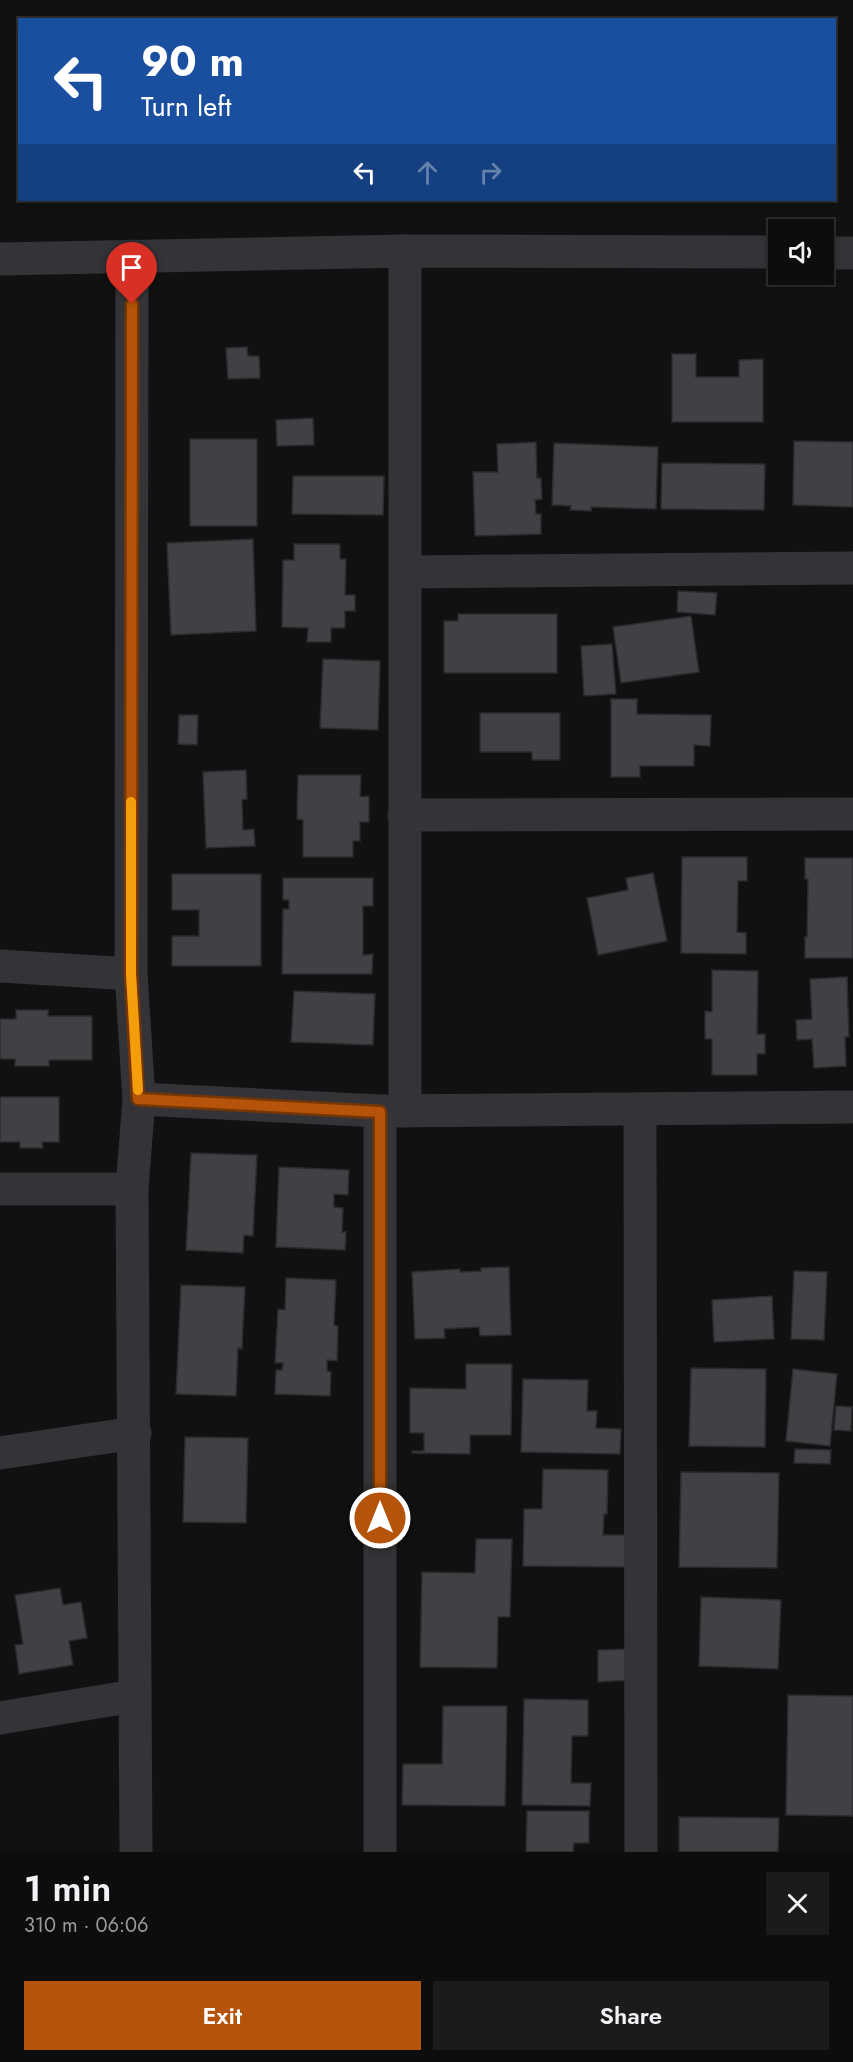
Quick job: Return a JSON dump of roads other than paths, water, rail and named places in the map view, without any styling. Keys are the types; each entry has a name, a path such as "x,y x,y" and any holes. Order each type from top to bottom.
{"street":[{"path":"0,260 405,251 768,252"},
{"path":"380,1852 392,1111 404,815 405,251"},
{"path":"834,253 853,253"},
{"path":"132,256 131,974 138,1099 132,1189 136,1852"},
{"path":"406,572 853,568"},
{"path":"404,815 853,814"},
{"path":"0,966 131,974"},
{"path":"138,1099 392,1111 853,1107"},
{"path":"640,1109 641,1852"},
{"path":"0,1189 132,1189"},
{"path":"0,1453 135,1433"},
{"path":"0,1718 134,1696"}]}
